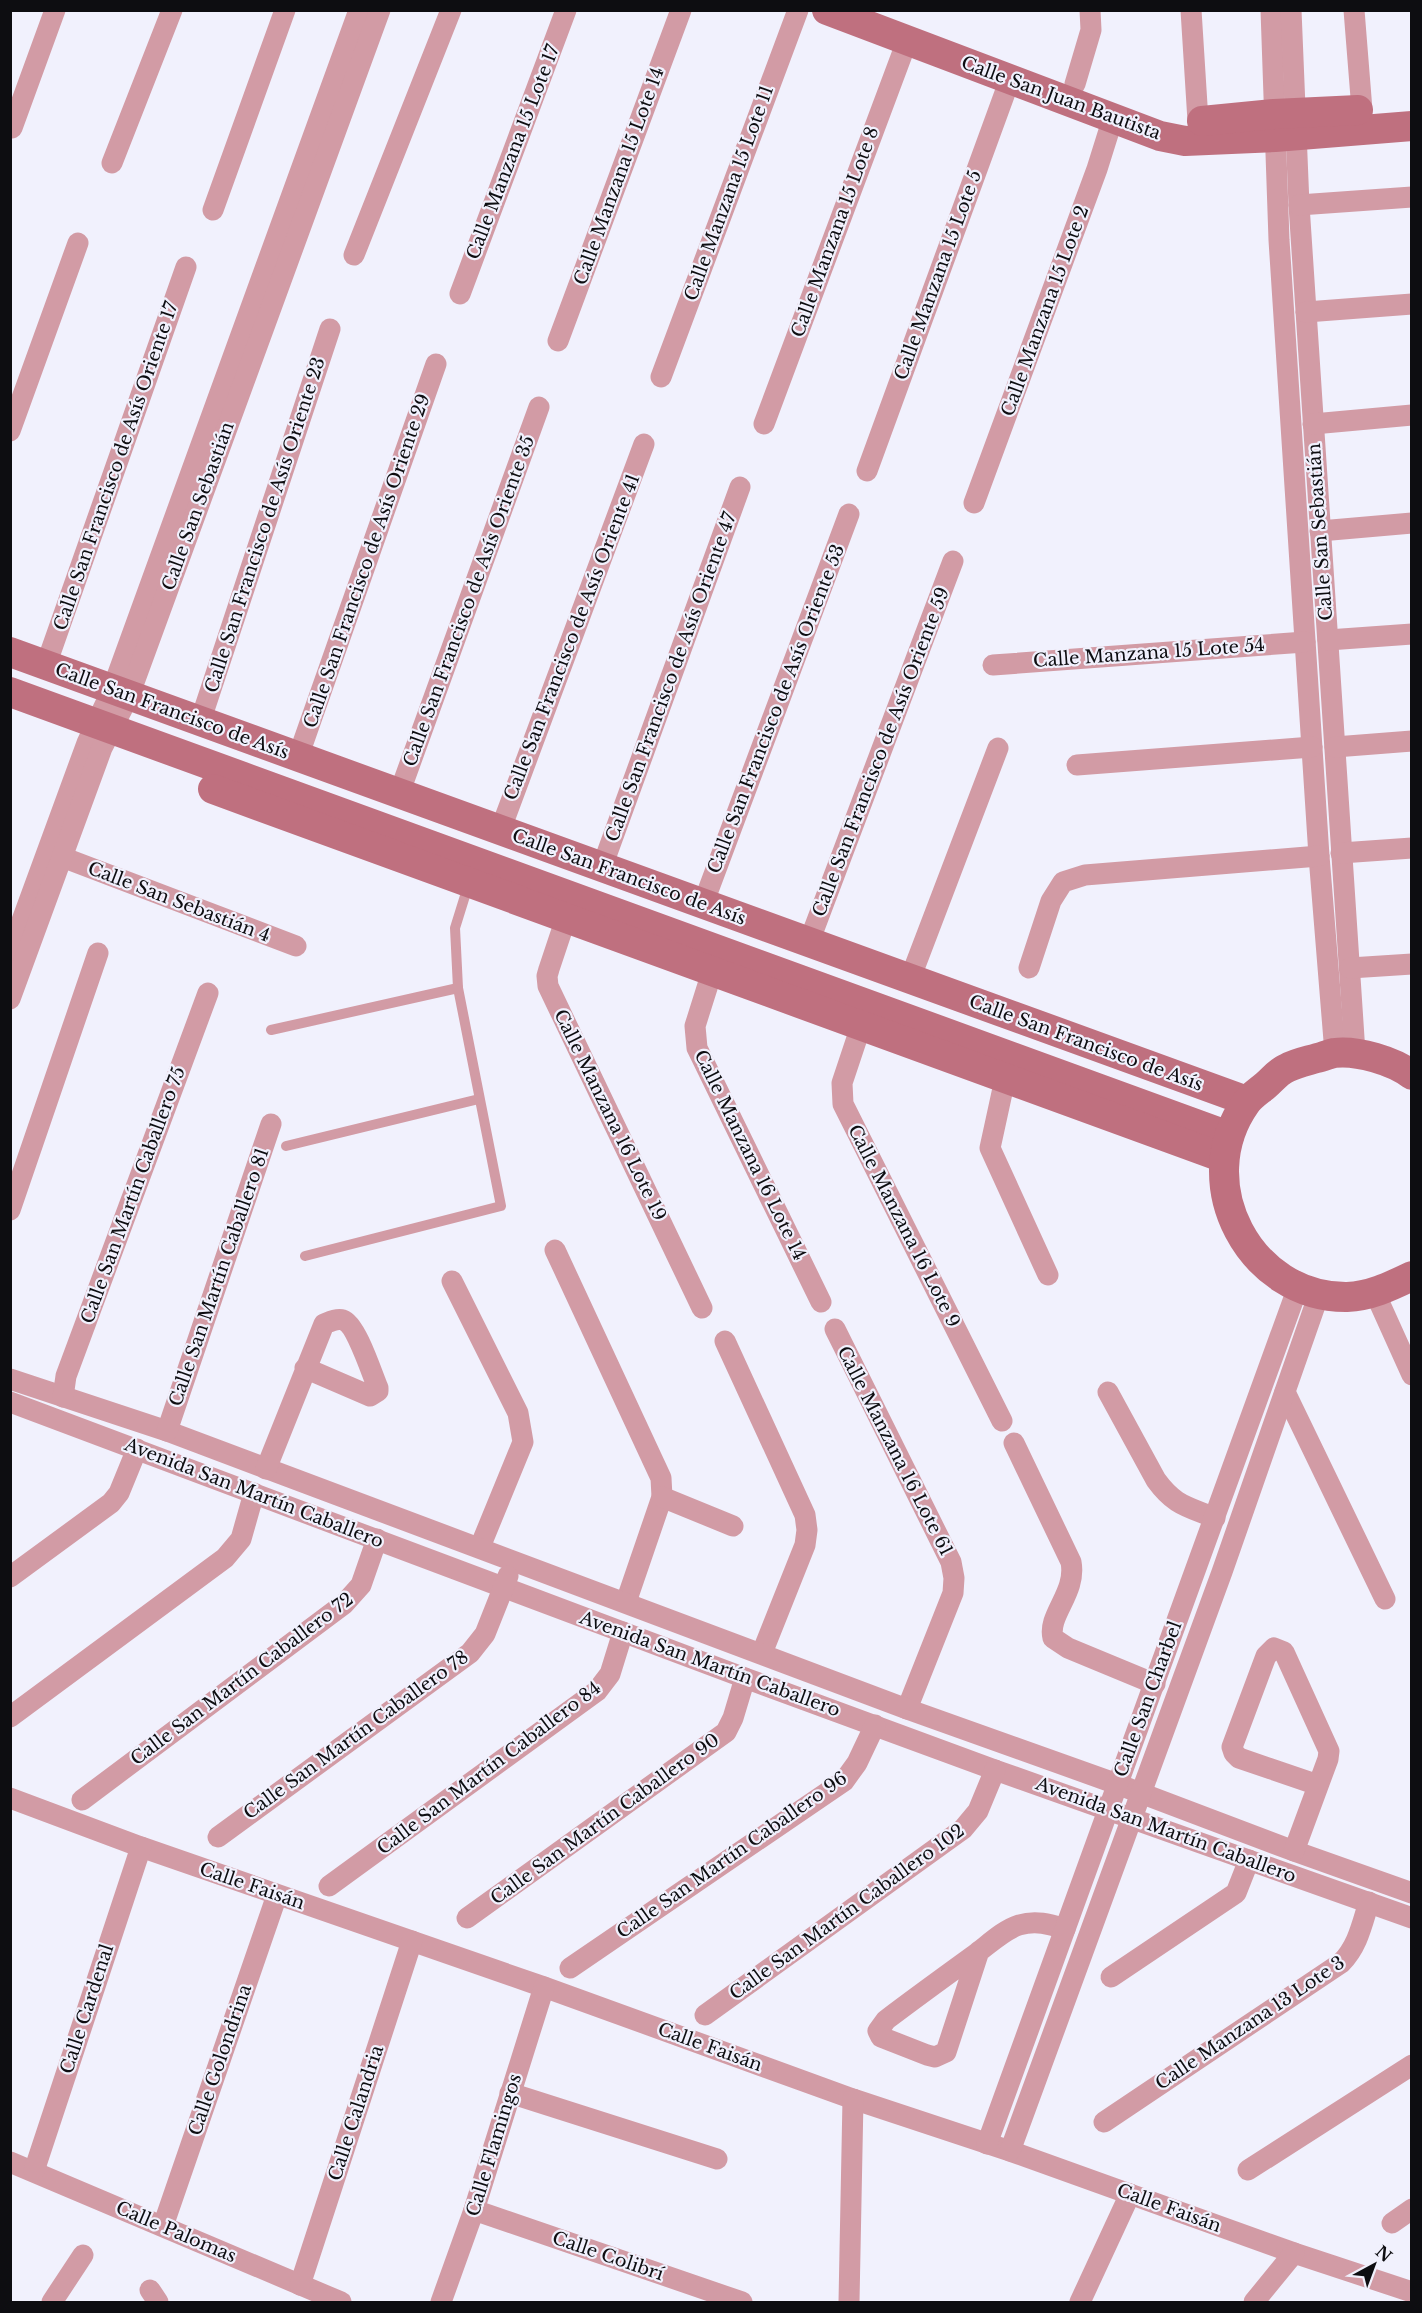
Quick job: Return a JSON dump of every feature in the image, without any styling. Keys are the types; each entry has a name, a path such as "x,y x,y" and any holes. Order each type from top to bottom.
{"main road":[{"name":"Calle San Juan Bautista","path":"827,10 1160,136 1185,141 1362,110 1412,107"},
{"name":"Calle San Juan Bautista","path":"880,10 1160,117 1179,121 1285,125 1412,126"},
{"name":"Calle San Francisco de Asís","path":"10,652 46,665 108,718"},
{"name":"Calle San Francisco de Asís","path":"10,669 108,718 469,882 1005,1079 1234,1128"},
{"name":"Calle San Francisco de Asís","path":"10,692 108,718 1234,1128"},
{"name":"Calle San Francisco de Asís","path":"10,714 200,722 910,979 1234,1128"},
{"path":"1412,1075 1400,1066 1345,1053 1286,1068 1234,1128 1226,1198 1240,1235 1264,1266 1309,1290 1347,1297 1376,1293 1412,1276"}],"street":[{"path":"12,128 56,10"},
{"path":"112,163 172,10"},
{"path":"213,210 285,10"},
{"name":"Calle San Sebastián","path":"10,999 62,857 108,718 358,10"},
{"name":"Calle San Sebastián","path":"10,952 108,718 380,10"},
{"path":"354,255 451,10"},
{"name":"Calle Manzana 15 Lote 17","path":"460,294 566,10"},
{"name":"Calle Manzana 15 Lote 14","path":"558,340 681,10"},
{"name":"Calle Manzana 15 Lote 11","path":"661,376 798,10"},
{"path":"1075,84 1089,38 1090,10"},
{"path":"1191,10 1198,121"},
{"name":"Calle San Sebastián","path":"1271,10 1285,125 1299,206 1350,968 1345,1053"},
{"name":"Calle San Sebastián","path":"1291,10 1279,250 1319,856 1345,1053"},
{"path":"1354,10 1362,110"},
{"name":"Calle Manzana 15 Lote 8","path":"764,424 907,41"},
{"name":"Calle Manzana 15 Lote 5","path":"867,471 1010,79"},
{"name":"Calle Manzana 15 Lote 2","path":"974,503 1093,180 1113,118"},
{"path":"1299,206 1412,197"},
{"path":"10,431 78,243"},
{"name":"Calle San Francisco de Asís Oriente 17","path":"46,665 186,267"},
{"path":"1306,312 1412,304"},
{"name":"Calle San Francisco de Asís Oriente 23","path":"200,722 330,329"},
{"name":"Calle San Francisco de Asís Oriente 29","path":"298,757 436,364"},
{"name":"Calle San Francisco de Asís Oriente 35","path":"399,794 539,407"},
{"path":"1313,424 1412,415"},
{"name":"Calle San Francisco de Asís Oriente 41","path":"500,831 644,444"},
{"name":"Calle San Francisco de Asís Oriente 47","path":"602,867 740,487"},
{"name":"Calle San Francisco de Asís Oriente 53","path":"703,904 849,514"},
{"path":"1320,531 1412,523"},
{"name":"Calle San Francisco de Asís Oriente 59","path":"809,942 953,561"},
{"path":"1328,640 1412,634"},
{"name":"Calle Manzana 15 Lote 54","path":"993,665 1305,642"},
{"path":"1335,747 1412,741"},
{"path":"1077,765 1312,747"},
{"path":"910,979 998,748"},
{"path":"1341,854 1412,849"},
{"path":"1029,968 1051,901 1063,882 1084,875 1319,856"},
{"name":"Calle San Sebastián 4","path":"62,857 296,946"},
{"name":"Calle Manzana 16 Lote 19","path":"566,918 547,976 548,986 702,1308"},
{"path":"10,1210 98,953"},
{"path":"1350,968 1412,964"},
{"name":"Calle Manzana 16 Lote 14","path":"712,972 695,1026 697,1048 821,1302"},
{"name":"Calle San Martín Caballero 75","path":"63,1397 66,1376 208,993"},
{"name":"Calle Manzana 16 Lote 9","path":"861,1026 842,1083 843,1104 1002,1421"},
{"path":"1005,1079 990,1148 1048,1275"},
{"name":"Calle San Martín Caballero 81","path":"167,1431 271,1124"},
{"path":"555,1250 661,1478 663,1497 626,1602"},
{"path":"452,1281 518,1413 522,1427 523,1442 480,1547"},
{"name":"Calle San Charbel","path":"1010,2151 1142,1793 1285,1392 1309,1290"},
{"name":"Calle San Charbel","path":"987,2144 1215,1518 1309,1290"},
{"path":"1376,1293 1412,1375"},
{"name":"Calle Manzana 16 Lote 61","path":"835,1329 951,1562 954,1578 953,1593 908,1709"},
{"path":"725,1341 805,1515 807,1530 805,1545 762,1653"},
{"path":"266,1469 305,1368"},
{"name":"Avenida San Martín Caballero","path":"10,1379 167,1431 1294,1851 1410,1888"},
{"path":"1108,1392 1165,1493 1175,1502 1215,1518"},
{"path":"1285,1392 1385,1599"},
{"name":"Avenida San Martín Caballero","path":"10,1402 745,1678 995,1770 1412,1918"},
{"path":"1014,1443 1071,1563 1074,1575 1054,1622 1051,1632 1053,1638 1068,1648 1155,1684"},
{"path":"10,1577 111,1503 119,1492 137,1449"},
{"path":"10,1717 225,1558 241,1539 254,1493"},
{"path":"663,1497 733,1526"},
{"name":"Calle San Martín Caballero 72","path":"82,1800 344,1604 361,1585 376,1539"},
{"name":"Calle San Martín Caballero 78","path":"218,1837 470,1653 485,1634 513,1560"},
{"name":"Calle San Martín Caballero 84","path":"329,1886 597,1691 609,1674 623,1632"},
{"path":"1294,1851 1328,1759 1328,1746 1284,1652 1275,1648 1266,1656 1232,1747 1239,1758 1318,1785"},
{"name":"Calle San Martín Caballero 90","path":"467,1918 726,1732 733,1718 745,1678"},
{"name":"Calle San Martín Caballero 96","path":"570,1968 844,1781 857,1763 875,1725"},
{"name":"Calle San Martín Caballero 102","path":"705,2015 963,1829 978,1811 995,1770"},
{"name":"Calle Faisán","path":"11,1801 544,1987 853,2099 1010,2151 1294,2253 1412,2292"},
{"name":"Calle Cardenal","path":"34,2171 141,1847"},
{"path":"1111,1977 1236,1893 1249,1860"},
{"name":"Calle Golondrina","path":"162,2226 277,1895"},
{"name":"Calle Manzana 13 Lote 3","path":"1104,2122 1341,1963 1355,1945 1369,1902"},
{"path":"979,1951 946,2052 934,2057 881,2037 878,2031 886,2020 979,1951 1017,1926 1041,1923 1065,1929"},
{"name":"Calle Calandria","path":"300,2285 412,1941"},
{"name":"Calle Flamingos","path":"441,2302 474,2210 544,1987"},
{"path":"1248,2170 1412,2065"},
{"path":"510,2093 717,2159"},
{"path":"849,2302 853,2099"},
{"name":"Calle Palomas","path":"10,2162 341,2302"},
{"path":"1080,2302 1130,2194"},
{"path":"1392,2223 1412,2209"},
{"name":"Calle Colibrí","path":"474,2210 742,2302"},
{"path":"1254,2302 1294,2253"},
{"path":"51,2302 82,2255"}],"lane":[{"path":"305,1256 501,1206 458,988 455,928 469,882"},
{"path":"271,1030 458,988"},
{"path":"286,1146 479,1099"}]}
